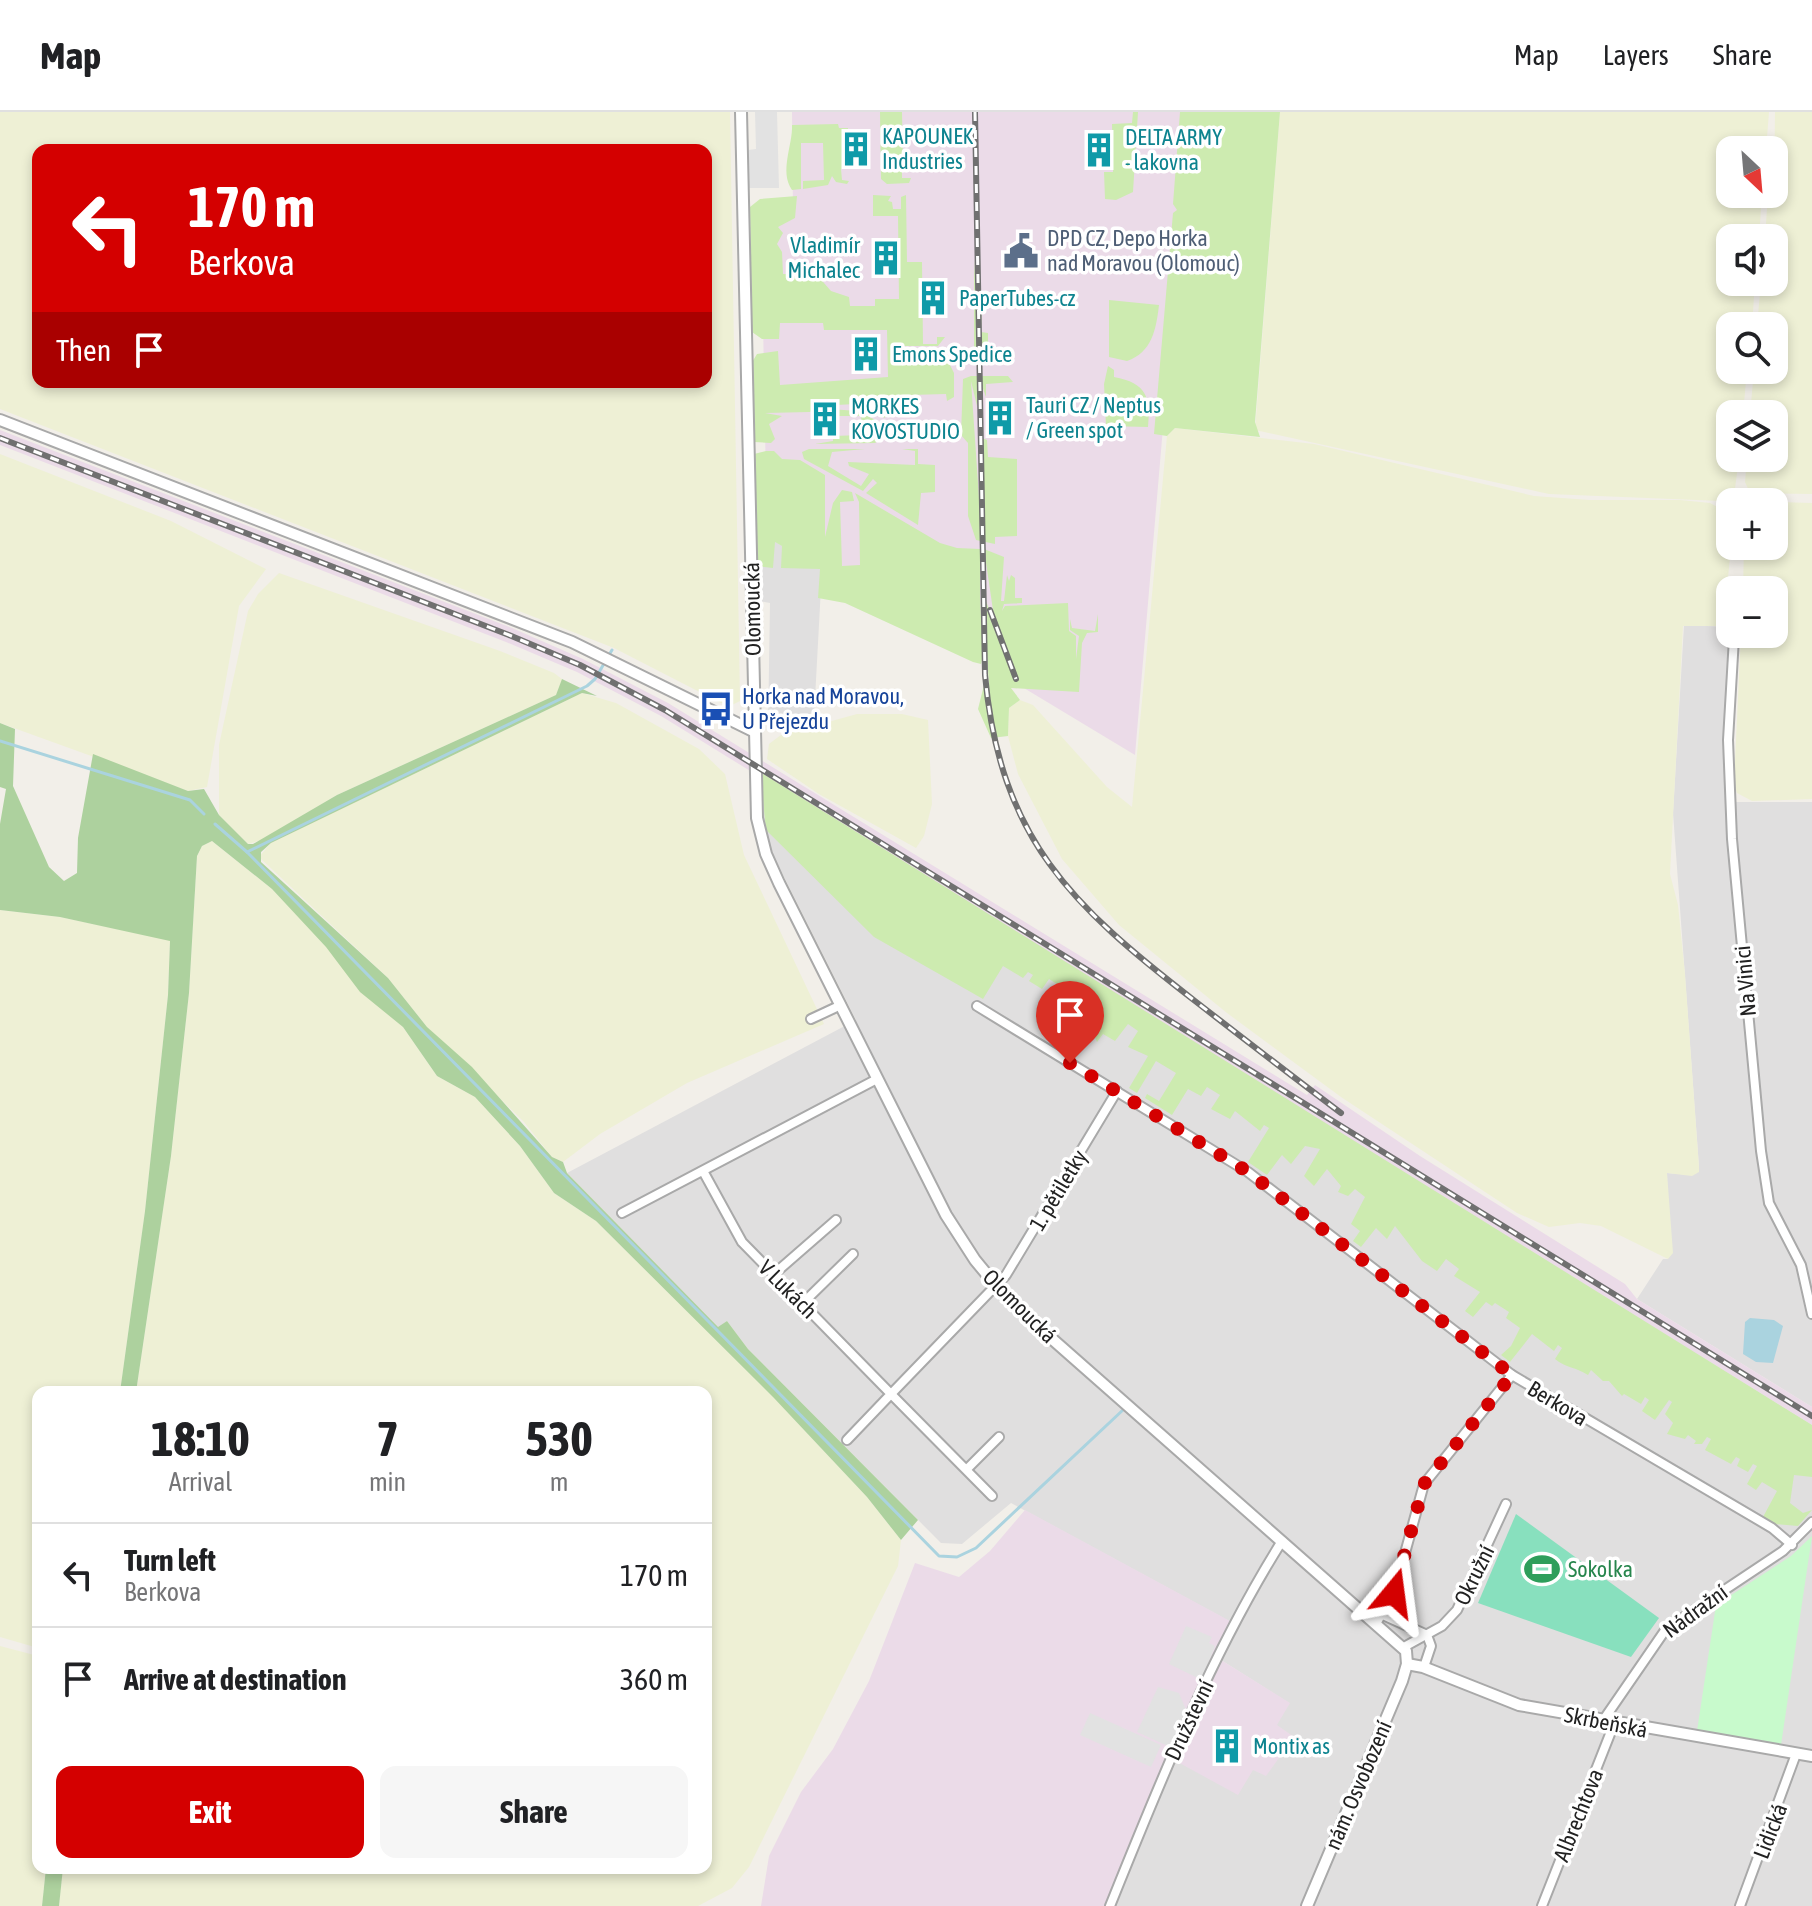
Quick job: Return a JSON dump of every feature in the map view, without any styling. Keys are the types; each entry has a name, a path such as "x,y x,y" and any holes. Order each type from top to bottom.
{"street":[{"name":"Olomoucká","path":"741,112 753,731 757,818 766,854 946,1215 996,1286 1112,1393 1282,1541 1380,1619 1404,1647"},
{"path":"0,420 608,658 753,731"},
{"name":"Na Vinici","path":"1733,648 1728,740 1732,839 1763,1173 1769,1203 1804,1272 1812,1314"},
{"path":"811,1019 841,1005"},
{"name":"Berkova","path":"977,1006 1248,1172 1512,1375 1772,1528 1792,1545"},
{"path":"622,1213 877,1079"},
{"name":"1. pětiletky","path":"996,1286 1011,1269 1117,1091"},
{"name":"V Lukách","path":"703,1171 737,1235 992,1496"},
{"path":"774,1274 836,1220"},
{"path":"802,1304 853,1254"},
{"path":"847,1440 996,1286"},
{"path":"1424,1667 1431,1646 1427,1635 1380,1619 1397,1586 1424,1484 1512,1375"},
{"path":"967,1469 999,1437"},
{"name":"Okružní","path":"1404,1647 1427,1635 1457,1610 1506,1504"},
{"name":"Nádražní","path":"1608,1723 1666,1629 1792,1545 1812,1522"},
{"name":"Družstevní","path":"1110,1906 1154,1796 1254,1585 1282,1541"},
{"path":"1404,1647 1407,1664"},
{"name":"Skrbeňská","path":"1407,1664 1424,1667 1519,1705 1608,1723 1812,1756"},
{"name":"nám. Osvobození","path":"1307,1906 1407,1664"},
{"name":"Albrechtova","path":"1542,1906 1608,1723"},
{"name":"Lidická","path":"1740,1906 1796,1754"}],"shaded area":[{"path":"755,112 777,112 779,188 749,188 748,150 756,149"},
{"path":"792,112 1190,112 1135,755 999,673 996,655 767,537 761,214 793,213"},
{"path":"0,430 512,628 583,659 668,703 1307,1095 1315,1085 1420,1156 1625,1284 1637,1299 1812,1407 1812,1425 661,716 577,672 506,642 0,445"},
{"path":"767,537 822,569 814,717 768,729 770,603 759,601 758,549"},
{"path":"1684,625 1716,626 1716,648 1730,648 1730,802 1812,802 1812,1407 1637,1299 1663,1259 1668,1259 1667,1173 1692,1175 1699,1167 1673,813"},
{"path":"761,775 1812,1425 1812,1906 1109,1906 1175,1760 1253,1770 1293,1737 1276,1725 1289,1703 1213,1655 1229,1621 1011,1503 962,1544 941,1543 748,1349 727,1321 718,1328 567,1173 856,1020 770,849 763,819"},
{"path":"1025,1510 1230,1621 1213,1655 1290,1703 1277,1725 1294,1737 1266,1776 1253,1770 1238,1795 1174,1760 1109,1906 761,1906 769,1856 801,1792 833,1749 869,1681 915,1563 959,1577 990,1551"},
{"path":"1186,1626 1212,1637 1209,1643 1215,1646 1202,1680 1169,1664"},
{"path":"1158,1687 1179,1693 1186,1710 1170,1747 1137,1732"},
{"path":"1090,1713 1161,1745 1151,1767 1080,1735"}],"green space":[{"path":"0,112 730,112 740,701 732,705 721,703 614,648 0,409"},
{"path":"880,112 902,112 903,162 908,162 909,168 902,169 902,178 911,178 909,183 887,184 881,179"},
{"path":"1133,112 1138,112 1133,192 1116,200 1105,199 1104,172 1113,172 1112,124 1132,123"},
{"path":"1180,112 1280,112 1255,422 1260,437 1175,428 1167,436 1154,434 1173,213 1177,210 1173,204"},
{"path":"1280,112 1769,112 1767,136 1716,136 1716,208 1761,208 1760,224 1716,224 1716,296 1754,296 1753,312 1716,312 1716,384 1746,384 1744,400 1716,400 1716,472 1737,472 1735,488 1716,488 1716,501 1549,494 1255,430"},
{"path":"1775,112 1812,112 1812,494 1788,494 1788,488 1748,488 1745,482 1746,472 1788,472 1788,400 1751,400 1753,384 1788,384 1788,312 1758,312 1760,296 1788,296 1788,224 1766,224 1767,208 1788,208 1788,136 1775,136"},
{"path":"838,124 839,128 848,128 849,168 841,169 842,180 849,181 847,184 836,182 832,176 828,185 803,189 803,181 824,180 823,143 801,143 801,189 792,190 788,183 787,166 792,125"},
{"path":"873,195 891,196 888,201 892,202 893,209 901,209 901,197 906,195 907,262 922,262 923,344 937,344 937,337 945,337 938,346 900,346 898,350 920,352 918,357 922,352 924,356 927,353 945,355 954,373 954,397 947,401 946,394 874,396 874,408 878,408 879,414 885,414 885,418 855,404 818,406 810,412 765,413 782,416 769,424 775,439 771,443 754,442 751,364 757,354 778,351 780,385 888,377 887,330 824,330 823,323 780,323 779,339 762,339 752,332 750,207 760,199 797,196 795,218 778,227 783,233 777,244 782,252 783,274 817,275 831,291 849,297 850,306 875,306 875,299 899,299 898,216 873,216"},
{"path":"974,259 976,297 982,303 981,332 988,333 988,360 980,364 968,361 969,354 974,353"},
{"path":"1109,300 1159,305 1154,331 1147,346 1127,361 1109,357"},
{"path":"1108,366 1114,370 1114,377 1134,383 1144,393 1149,408 1148,427 1106,426 1104,384"},
{"path":"971,376 1008,376 1013,382 986,384 986,397 979,377 977,406 971,381 981,527 982,438 987,440 988,457 1017,459 1017,536 995,537 995,544 976,540 968,516 968,443 961,435 963,379"},
{"path":"827,410 864,415 886,426 885,436 875,443 815,444 833,441 833,436 862,435 861,416 827,416"},
{"path":"1175,428 1314,444 1534,496 1590,500 1680,500 1716,506 1716,560 1730,560 1728,576 1716,576 1716,626 1683,626 1670,874 1678,905 1685,974 1699,1172 1692,1176 1667,1173 1673,1253 1668,1259 1601,1226 1580,1223 1549,1227 1517,1213 1341,1097 1227,1013 1119,925 1062,859 1018,774 1008,736 1009,708 1020,700 1033,705 1107,787 1132,807 1167,436"},
{"path":"809,449 865,449 832,452 828,466 861,486 869,474 849,466 848,462 915,465 915,451 902,449 918,449 918,464 935,465 935,492 921,493 918,525 866,493 877,483 873,479 863,491 804,459 802,452"},
{"path":"774,451 782,459 800,460 825,475 825,537 833,503 842,490 852,492 854,501 840,502 842,566 860,565 859,502 855,493 940,543 957,548 980,549 980,618 981,597 985,598 1014,680 1018,678 994,617 984,549 1004,557 1001,601 1004,601 1007,575 1009,581 1011,575 1015,578 1015,598 1022,598 1022,603 1004,604 1002,611 1005,606 1068,603 1069,631 1076,636 1076,659 1079,636 1070,630 1070,619 1072,628 1095,631 1098,614 1098,632 1087,633 1082,643 1079,692 1011,688 1020,700 1009,708 1008,736 991,738 978,709 984,685 989,685 987,655 983,655 981,664 973,662 845,603 818,598 820,569 781,568 782,546 775,542 773,568 756,566 754,454"},
{"path":"0,454 171,521 266,569 239,606 207,787 188,791 0,723"},
{"path":"1788,502 1812,503 1812,799 1752,801 1737,793 1734,783 1740,648 1788,648 1788,576 1743,576 1744,560 1788,560"},
{"path":"279,573 500,651 554,673 562,679 562,687 556,695 337,795 262,840 248,844 219,815 219,745 248,611 258,594"},
{"path":"562,679 597,696 582,693 271,843 261,852 261,862 388,978 427,1027 472,1067 552,1157 563,1162 567,1173 718,1327 727,1321 748,1349 918,1520 901,1540 867,1497 773,1397 596,1221 554,1193 520,1146 475,1097 437,1076 403,1027 360,992 326,947 272,889 212,841 202,846 197,856 189,993 171,1156 137,1386 121,1386 145,1211 168,995 170,941 60,917 0,910 0,824 6,789 0,787 0,723 15,729 13,786 49,867 64,881 77,873 78,838 93,754 188,791 204,789 219,815 248,844 253,844 337,795 556,695"},
{"path":"582,693 616,703 699,749 725,774 744,855 824,1024 687,1083 600,1134 563,1162 552,1157 524,1122 427,1027 388,978 259,857 271,843"},
{"path":"857,714 902,714 928,720 932,804 924,836 916,848 819,794 767,759 769,744 781,735"},
{"path":"760,772 1812,1425 1812,1477 1794,1475 1790,1503 1803,1513 1812,1510 1798,1526 1774,1524 1763,1517 1777,1491 1762,1482 1756,1490 1747,1484 1757,1466 1753,1464 1748,1472 1737,1466 1740,1459 1736,1457 1731,1464 1705,1450 1711,1439 1707,1437 1702,1444 1694,1444 1696,1441 1688,1435 1685,1439 1667,1434 1673,1423 1665,1414 1672,1402 1669,1400 1655,1420 1642,1411 1649,1400 1645,1397 1641,1404 1624,1394 1622,1396 1609,1381 1603,1381 1591,1370 1588,1375 1555,1359 1562,1348 1558,1345 1554,1351 1532,1334 1510,1362 1501,1355 1511,1346 1520,1328 1506,1318 1509,1312 1495,1303 1492,1306 1486,1302 1473,1317 1465,1311 1480,1292 1454,1276 1459,1269 1446,1259 1437,1271 1422,1261 1395,1226 1387,1239 1376,1228 1361,1247 1353,1241 1360,1231 1351,1224 1365,1197 1355,1189 1348,1196 1338,1192 1341,1186 1327,1169 1314,1186 1304,1176 1320,1149 1305,1146 1291,1164 1282,1155 1267,1175 1248,1162 1269,1128 1264,1125 1260,1131 1235,1111 1230,1119 1211,1109 1220,1095 1207,1087 1201,1096 1188,1089 1172,1115 1145,1098 1147,1094 1159,1101 1176,1073 1156,1061 1137,1093 1129,1088 1148,1056 1128,1047 1138,1031 1128,1024 1115,1041 1103,1034 1097,1042 1091,1028 1093,1024 1089,1022 1098,1008 1089,1004 1082,1015 1075,1010 1057,1021 1065,1008 1056,1003 1060,986 1049,979 1042,989 1029,981 1033,975 1028,972 1023,978 1003,966 983,999 874,937 766,830"},
{"path":"212,841 272,889 403,1027 437,1076 475,1097 520,1146 554,1193 596,1221 773,1397 867,1497 901,1540 898,1566 749,1867 732,1888 698,1906 59,1906 62,1874 712,1874 712,1386 137,1386 171,1156 189,993 197,856 202,846"},
{"path":"0,910 60,917 170,940 168,995 145,1211 121,1386 32,1386 32,1646 0,1637"},
{"name":"Sokolka","path":"1516,1514 1659,1618 1631,1657 1478,1603"},
{"path":"1812,1536 1781,1745 1697,1731 1716,1605 1791,1556"},
{"path":"0,1646 32,1654 32,1874 45,1874 42,1906 0,1906"},
{"path":"45,1874 62,1874 59,1906 42,1906"}],"water":[{"path":"1750,1318 1774,1320 1783,1326 1773,1363 1756,1362 1743,1354 1745,1322"}],"waterway":[{"path":"247,852 587,686 595,679 612,650"},
{"path":"0,741 190,800 204,814"},
{"path":"215,824 247,852 939,1556 957,1557 976,1548 1124,1409"}],"railway":[{"path":"975,112 985,675 993,732 1007,782 1026,825 1050,864 1078,899 1112,933 1341,1113"},
{"path":"0,438 509,635 580,665 665,710 1812,1416"},
{"path":"990,610 1016,679"}],"place":[{"name":"KAPOUNEK Industries","path":"856,149"},
{"name":"DELTA ARMY - lakovna","path":"1099,150"},
{"name":"DPD CZ, Depo Horka nad Moravou (Olomouc)","path":"1021,251"},
{"name":"Vladimír Michalec","path":"886,258"},
{"name":"PaperTubes-cz","path":"933,298"},
{"name":"Emons Spedice","path":"866,354"},
{"name":"Tauri CZ / Neptus / Green spot","path":"1000,418"},
{"name":"MORKES KOVOSTUDIO","path":"825,419"},
{"name":"Horka nad Moravou, U Přejezdu","path":"716,709"},
{"name":"Sokolka","path":"1542,1569"},
{"name":"Montix as","path":"1227,1746"}],"route":[{"path":"1070,1063 1248,1172 1512,1375 1424,1484 1394,1593"}]}
